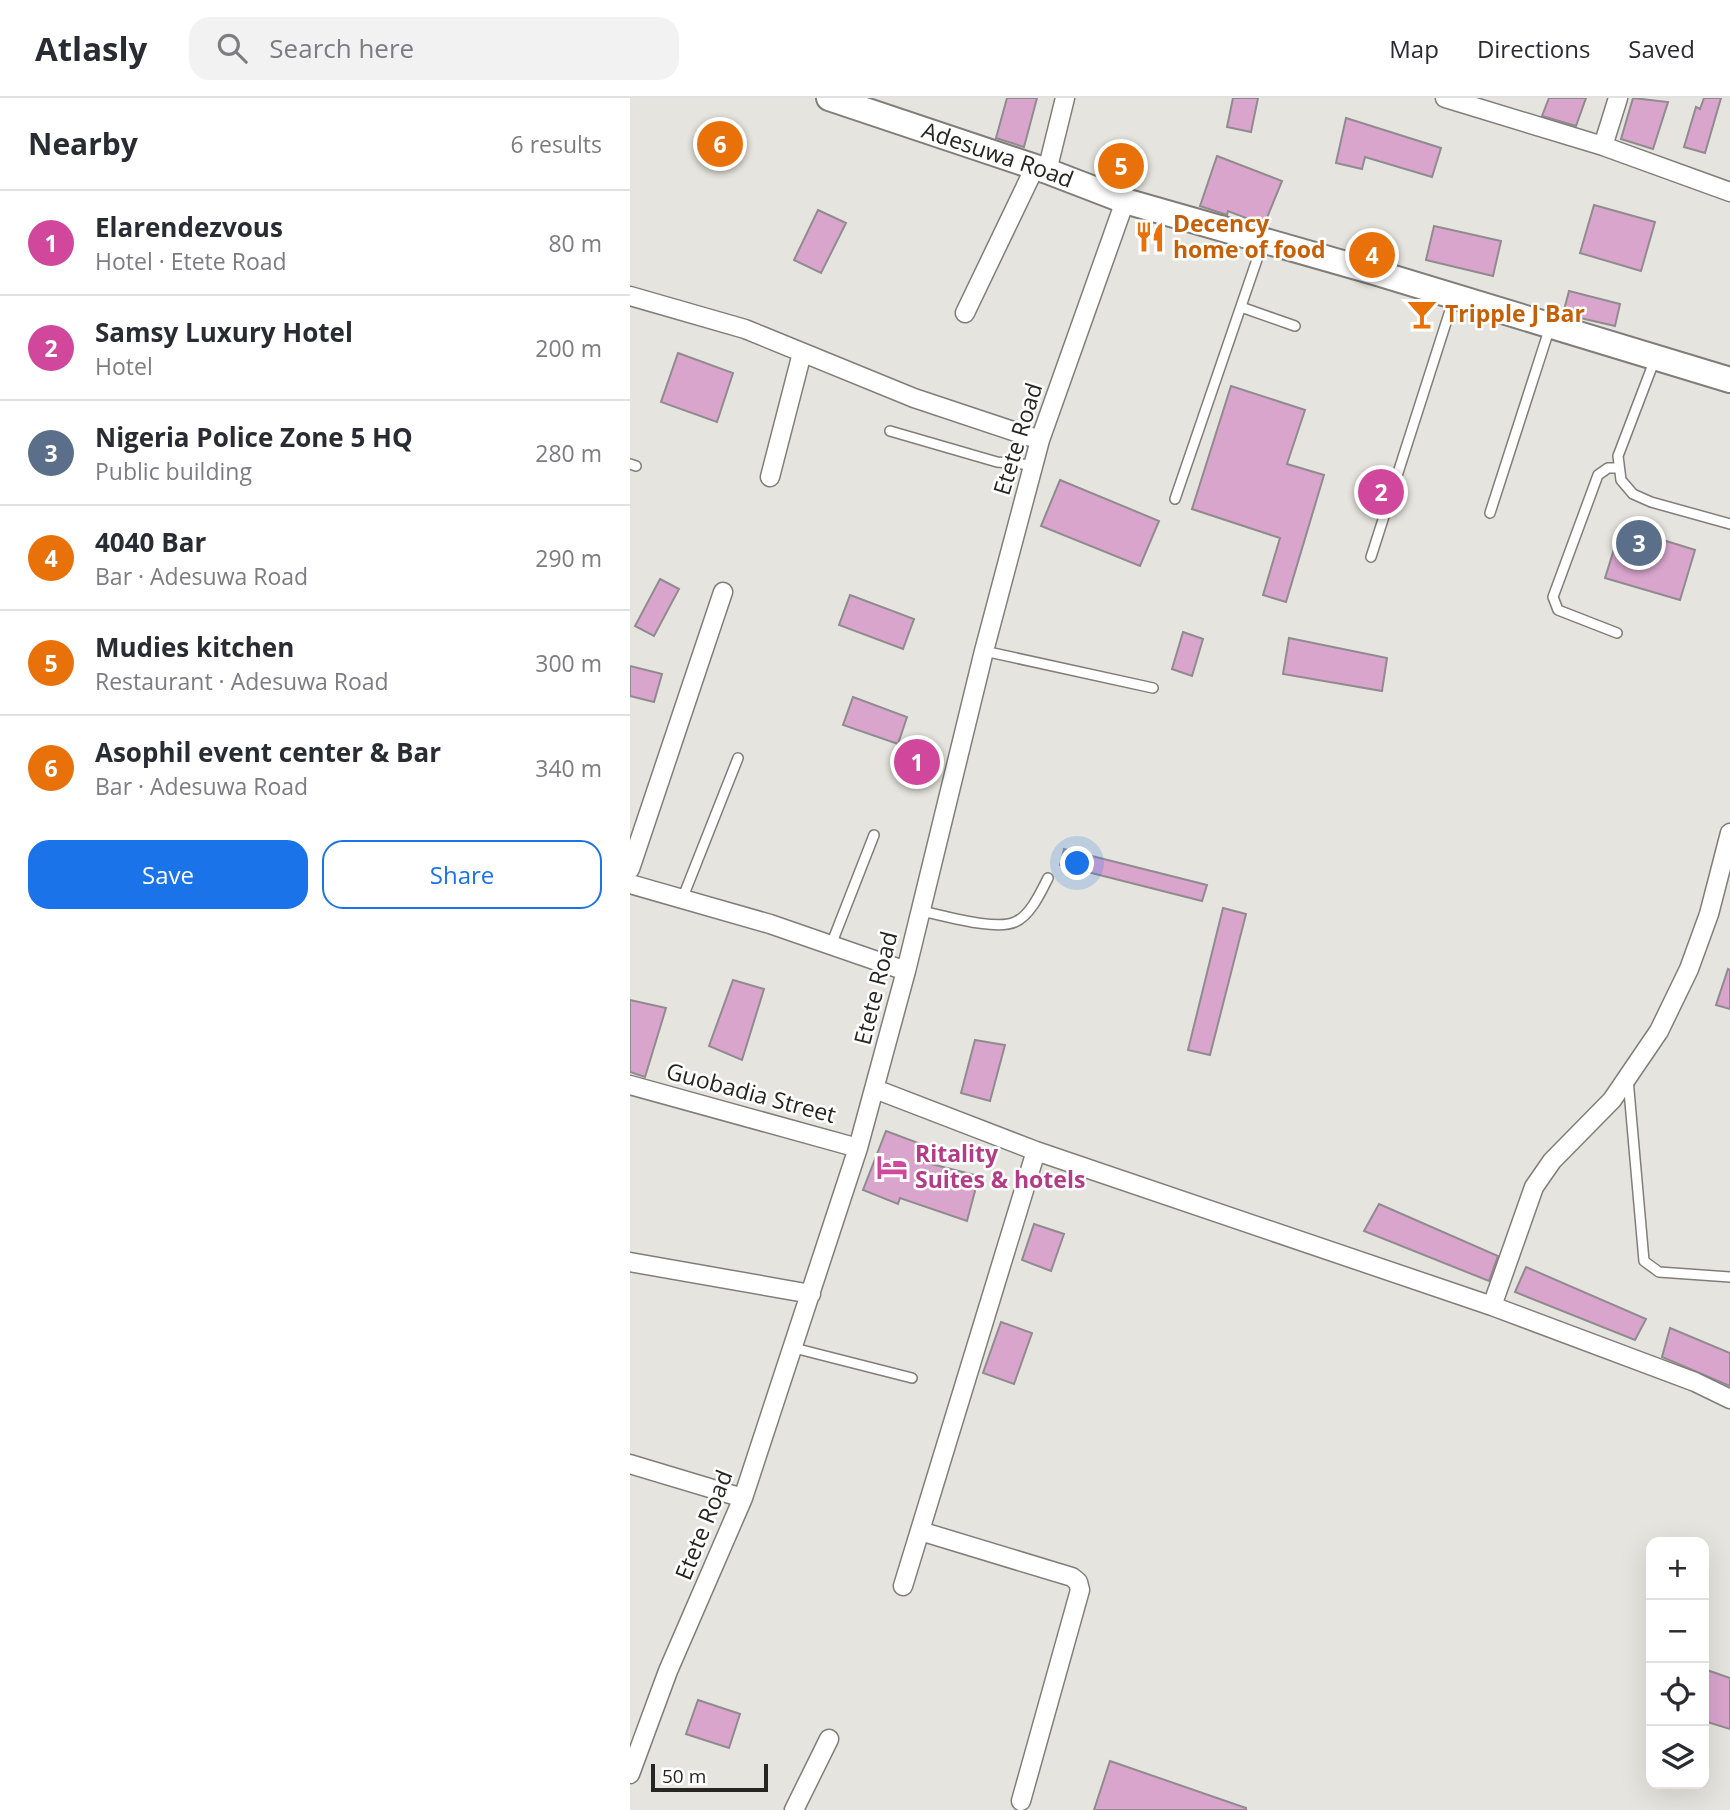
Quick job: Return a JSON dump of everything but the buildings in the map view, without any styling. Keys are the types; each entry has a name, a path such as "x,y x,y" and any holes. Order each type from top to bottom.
{"street":[{"name":"Adesuwa Road","path":"829,98 860,102 1125,201 1454,296 1655,358 1729,377"},
{"path":"965,313 1041,169 1065,98"},
{"path":"1445,98 1603,146 1730,192"},
{"path":"1603,146 1618,98"},
{"name":"Etete Road","path":"630,1774 668,1671 743,1498 858,1149 906,971 984,651 1040,440 1125,201"},
{"path":"630,296 745,329 914,398 1040,440"},
{"path":"770,477 802,353"},
{"path":"630,869 723,592"},
{"path":"1492,1306 1534,1187 1552,1161 1612,1100 1659,1031 1689,969 1709,914 1730,834"},
{"path":"630,884 683,897 906,971"},
{"name":"Guobadia Street","path":"630,1085 858,1149"},
{"path":"875,1088 1036,1151 1492,1306 1695,1382 1730,1399"},
{"path":"903,1586 1036,1151"},
{"path":"630,1262 811,1294"},
{"path":"630,1464 743,1498"},
{"path":"920,1531 1072,1577 1078,1583 1080,1590 1021,1801"},
{"path":"794,1810 830,1739"}],"lane":[{"path":"1175,499 1264,240"},
{"path":"1371,557 1454,296"},
{"path":"1241,307 1295,326"},
{"path":"1490,513 1550,326"},
{"path":"1655,358 1618,456 1621,480 1633,494 1650,502 1730,524"},
{"path":"890,431 997,462 1033,465"},
{"path":"1617,633 1558,610 1553,597 1598,475 1608,468 1618,468"},
{"path":"984,651 1153,688"},
{"path":"683,897 738,758"},
{"path":"831,945 874,835"},
{"path":"921,911 994,924 1016,922 1024,915 1048,878"},
{"path":"1628,1077 1644,1261 1659,1272 1730,1277"},
{"path":"794,1348 912,1378"}],"place":[{"name":"Asophil event center & Bar","path":"720,144"},
{"name":"Mudies kitchen","path":"1121,166"},
{"name":"Decency home of food","path":"1150,237"},
{"name":"4040 Bar","path":"1372,255"},
{"name":"Tripple J Bar","path":"1422,314"},
{"name":"Samsy Luxury Hotel","path":"1381,492"},
{"name":"Nigeria Police Zone 5 HQ","path":"1639,543"},
{"name":"Elarendezvous","path":"917,762"},
{"name":"Ritality Suites & hotels","path":"892,1167"}]}
